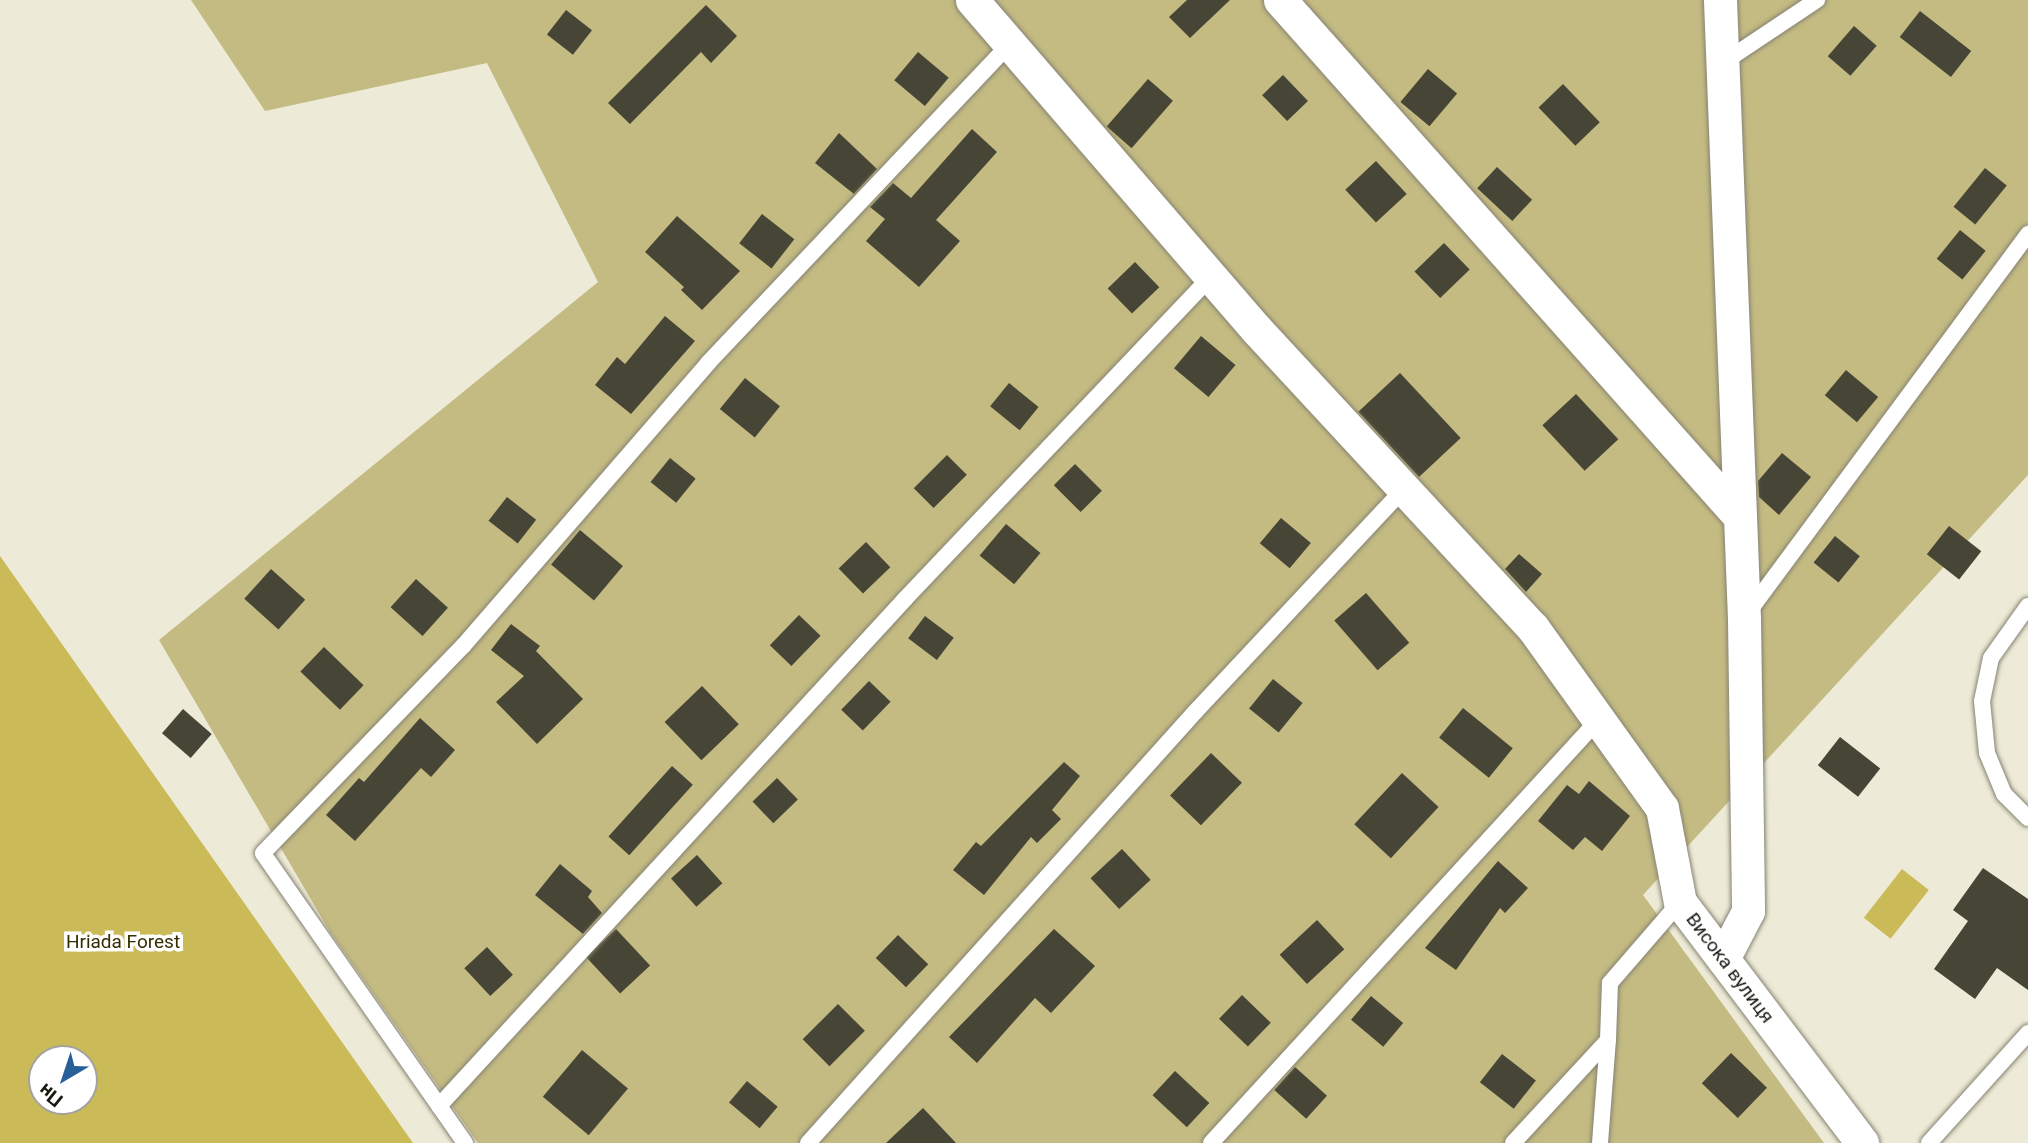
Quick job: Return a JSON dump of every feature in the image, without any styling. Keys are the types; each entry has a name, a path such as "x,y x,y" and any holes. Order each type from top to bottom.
{"street":[{"path":"972,0 1211,277 1533,628 1662,808 1680,902"},
{"path":"1280,0 1740,517"},
{"path":"1716,6 1724,62 1744,619 1748,911 1723,958"},
{"name":"Висока вулиця","path":"1680,902 1862,1143"}],"lane":[{"path":"1724,62 1817,0"},
{"path":"465,1143 263,853 464,645 708,363 1010,44"},
{"path":"1744,619 2028,234"},
{"path":"439,1106 905,599 1211,277"},
{"path":"808,1143 1195,712 1405,489"},
{"path":"2028,606 1992,659 1982,701 1987,753 2004,794 2028,818"},
{"path":"1211,1143 1599,719"},
{"name":"Висока вулиця","path":"1600,1143 1610,983 1680,902"},
{"path":"1929,1143 2028,1033"},
{"path":"1513,1143 1608,1040"}],"shaded area":[{"path":"191,0 2028,0 2028,475 1643,895 1824,1143 478,1143 330,932 159,640 598,282 487,63 265,111"},
{"name":"Hriada Forest","path":"0,556 413,1143 0,1143"},
{"path":"1902,869 1929,890 1891,939 1864,918"}],"building":[{"path":"1187,0 1230,0 1190,38 1169,17"},
{"path":"706,5 737,36 711,63 701,52 630,124 608,103"},
{"path":"566,10 592,30 573,55 547,34"},
{"path":"1920,11 1971,51 1951,77 1900,37"},
{"path":"1854,26 1877,46 1850,76 1828,56"},
{"path":"918,52 949,78 925,106 894,80"},
{"path":"1428,69 1457,93 1429,126 1400,102"},
{"path":"1283,75 1308,101 1287,121 1262,95"},
{"path":"1148,79 1173,101 1132,148 1107,127"},
{"path":"1563,84 1600,122 1575,146 1539,108"},
{"path":"972,129 997,152 936,220 960,241 919,287 866,241 885,219 870,207 893,183 911,198"},
{"path":"839,133 877,169 854,194 815,163"},
{"path":"1376,161 1407,194 1376,223 1345,190"},
{"path":"1497,167 1532,200 1512,221 1477,188"},
{"path":"1985,168 2007,186 1975,224 1954,207"},
{"path":"762,214 794,239 772,268 739,243"},
{"path":"677,216 740,271 702,310 681,290 684,287 645,252"},
{"path":"1960,230 1986,251 1962,280 1937,259"},
{"path":"1444,243 1470,270 1440,298 1415,271"},
{"path":"1135,262 1159,287 1132,314 1108,288"},
{"path":"665,316 695,341 631,414 595,385 617,357 625,364"},
{"path":"1201,336 1235,365 1208,397 1174,368"},
{"path":"1846,370 1878,397 1857,422 1825,395"},
{"path":"1400,373 1461,438 1419,477 1358,412"},
{"path":"745,378 780,406 755,437 720,409"},
{"path":"1009,383 1039,407 1020,430 990,406"},
{"path":"1576,394 1618,439 1585,471 1542,425"},
{"path":"1782,453 1811,477 1779,515 1759,497 1758,481"},
{"path":"947,455 967,475 934,508 914,488"},
{"path":"670,458 696,479 676,503 650,482"},
{"path":"1075,464 1102,491 1081,512 1054,485"},
{"path":"507,497 536,520 518,543 489,521"},
{"path":"1281,518 1311,543 1290,568 1260,543"},
{"path":"1006,524 1040,553 1014,584 980,555"},
{"path":"1949,526 1981,551 1959,580 1927,554"},
{"path":"580,530 623,566 594,600 551,564"},
{"path":"1835,536 1860,556 1838,583 1814,562"},
{"path":"866,542 890,567 863,594 839,568"},
{"path":"1519,554 1542,574 1526,592 1505,569"},
{"path":"271,569 305,600 278,630 244,599"},
{"path":"416,579 448,608 423,636 391,607"},
{"path":"1366,593 1409,643 1378,670 1334,621"},
{"path":"799,615 821,636 791,666 770,645"},
{"path":"925,616 954,638 937,660 908,638"},
{"path":"511,624 540,646 536,651 583,699 537,744 496,702 524,676 491,650"},
{"path":"324,647 364,685 340,710 300,671"},
{"path":"1273,679 1303,703 1279,732 1249,709"},
{"path":"869,681 891,702 863,731 841,710"},
{"path":"702,686 739,724 701,760 665,722"},
{"path":"1463,708 1513,748 1489,778 1439,738"},
{"path":"183,709 212,734 191,758 162,733"},
{"path":"420,718 455,750 431,777 421,768 355,841 326,815 359,778 364,782"},
{"path":"1840,737 1880,768 1858,797 1818,765"},
{"path":"1211,753 1242,783 1201,825 1170,795"},
{"path":"1064,762 1080,776 1052,810 1061,819 1037,843 1031,837 984,895 953,870 976,842 981,846"},
{"path":"672,766 693,785 629,855 608,837"},
{"path":"1402,773 1439,807 1391,858 1354,824"},
{"path":"777,778 798,800 773,823 753,802"},
{"path":"1589,781 1630,816 1602,851 1585,837 1573,850 1538,821 1567,785 1579,794"},
{"path":"1122,849 1151,880 1119,909 1091,878"},
{"path":"697,855 722,883 696,907 671,878"},
{"path":"1498,861 1528,888 1505,913 1500,908 1456,970 1425,948"},
{"path":"560,864 592,891 588,897 602,913 583,934 535,895"},
{"path":"1983,868 2028,899 2028,990 1997,968 1975,999 1934,969 1968,921 1953,910"},
{"path":"1317,920 1344,949 1307,984 1280,955"},
{"path":"616,929 650,966 620,994 586,957"},
{"path":"1054,929 1095,966 1051,1013 1035,998 977,1063 949,1037"},
{"path":"898,935 928,964 906,987 876,958"},
{"path":"487,947 513,975 490,996 464,968"},
{"path":"1242,995 1271,1023 1248,1047 1219,1019"},
{"path":"1371,996 1403,1023 1383,1047 1351,1020"},
{"path":"838,1004 865,1031 830,1066 803,1039"},
{"path":"582,1050 628,1089 589,1135 543,1097"},
{"path":"1731,1053 1767,1088 1738,1118 1702,1083"},
{"path":"1502,1054 1536,1080 1514,1109 1480,1082"},
{"path":"1295,1067 1327,1096 1306,1119 1274,1090"},
{"path":"1175,1071 1209,1103 1187,1127 1152,1095"},
{"path":"747,1081 778,1107 760,1128 729,1102"},
{"path":"923,1108 956,1143 886,1143"}]}
